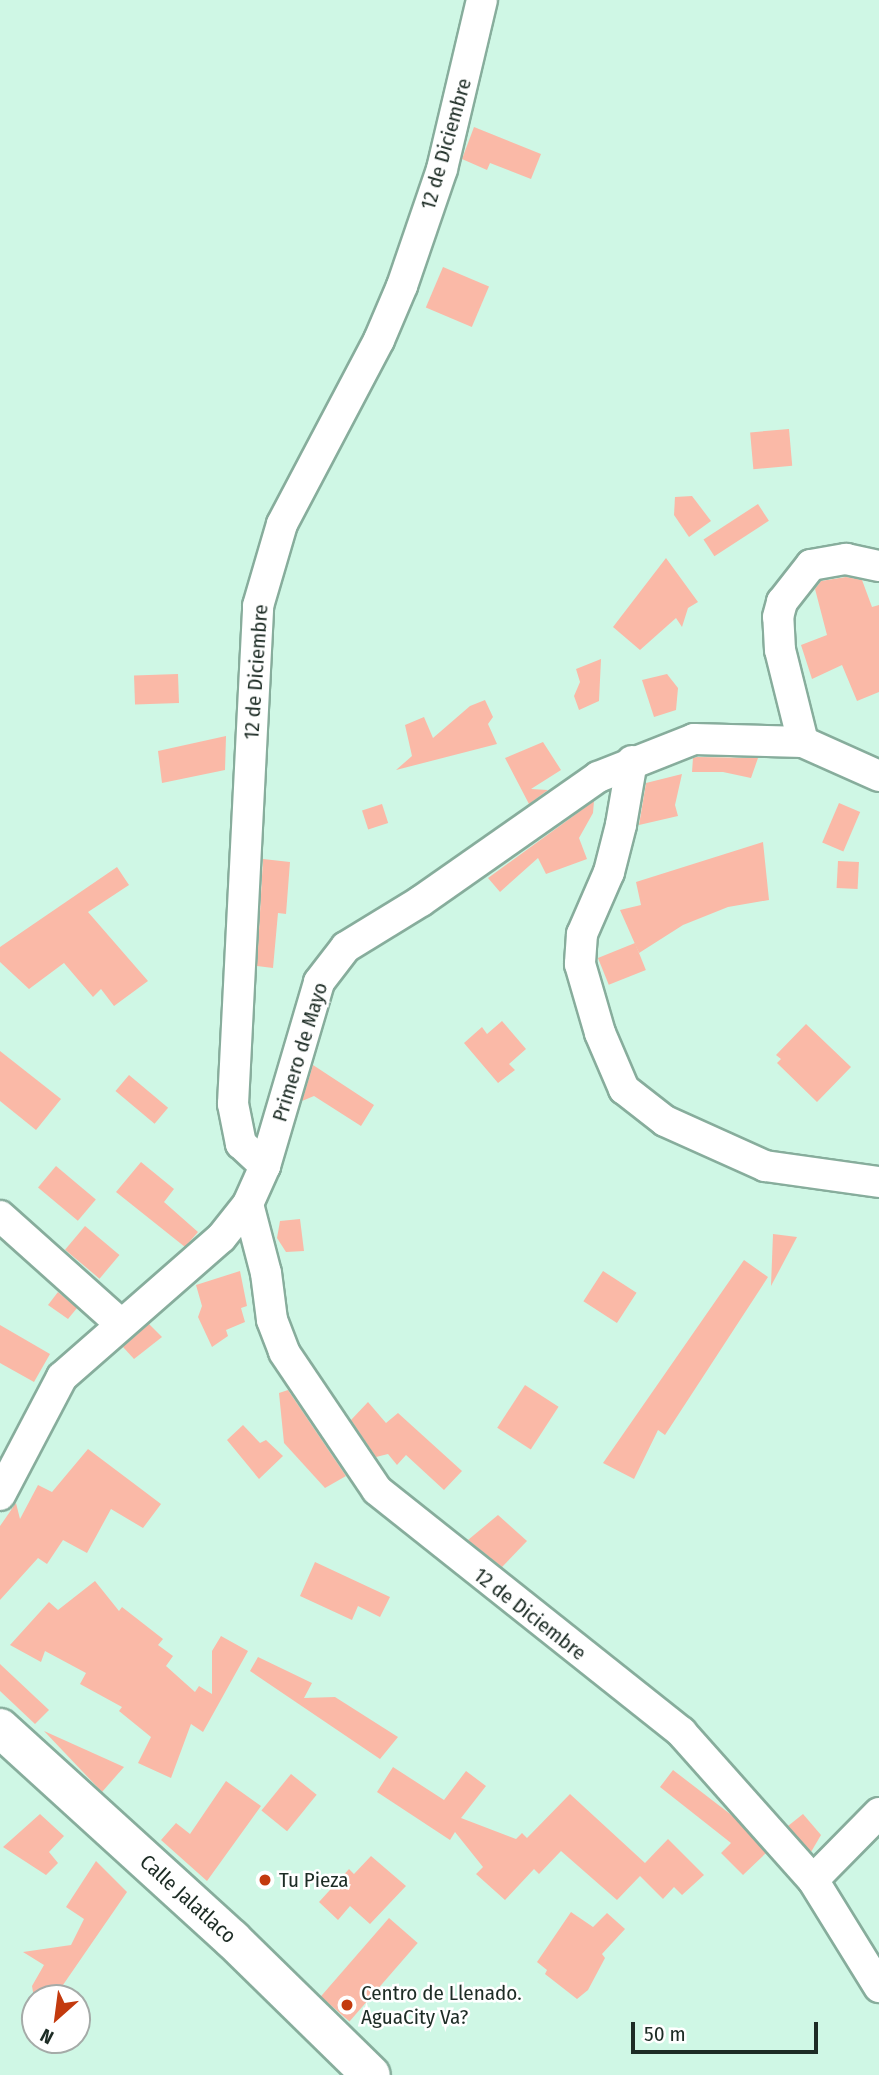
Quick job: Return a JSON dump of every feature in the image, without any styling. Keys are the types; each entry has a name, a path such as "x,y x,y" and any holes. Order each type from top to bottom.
{"main road":[{"name":"Calle Jalatlaco","path":"0,1728 232,1939 371,2075"}],"street":[{"name":"12 de Diciembre","path":"265,1166 241,1144 233,1104 258,606 282,524 360,378 402,286 442,169 482,0"},
{"path":"879,566 846,559 811,565 782,602 778,617 780,650 803,742 879,776"},
{"name":"Primero de Mayo","path":"0,1495 62,1377 221,1238 248,1204 265,1166 307,1015 330,964 354,941 421,901 598,777 632,761 694,740 803,742"},
{"path":"632,761 609,873 582,934 580,964 596,1022 624,1089 665,1121 765,1166 879,1182"},
{"name":"12 de Diciembre","path":"248,1204 266,1273 272,1320 284,1352 377,1490 681,1732 813,1880 879,1987"},
{"path":"0,1216 121,1324"},
{"path":"813,1880 879,1813"}],"building":[{"path":"474,127 541,154 531,179 490,163 487,170 462,159"},
{"path":"443,267 489,287 472,327 426,308"},
{"path":"789,429 792,466 753,469 750,432"},
{"path":"692,496 711,521 689,537 674,515 675,497"},
{"path":"758,504 769,521 714,556 703,539"},
{"path":"666,558 698,602 688,608 682,627 676,618 640,650 613,627"},
{"path":"846,577 862,580 872,607 879,605 879,692 857,701 842,665 812,679 801,645 827,635 815,589 821,581"},
{"path":"601,659 599,701 579,710 574,696 580,682 576,669"},
{"path":"178,674 179,703 135,705 134,676"},
{"path":"667,674 678,688 676,710 654,717 642,680"},
{"path":"485,700 493,717 488,724 497,744 396,770 412,756 405,725 424,717 433,738 470,706"},
{"path":"226,736 225,770 162,783 158,751"},
{"path":"543,742 561,770 531,789 548,790 529,804 505,758"},
{"path":"693,758 758,758 751,778 723,772 692,772"},
{"path":"682,774 675,805 678,816 639,825 646,783"},
{"path":"594,801 593,813 579,838 587,859 546,874 538,858 500,892 488,878"},
{"path":"839,803 860,812 843,852 822,843"},
{"path":"382,804 388,823 368,830 362,810"},
{"path":"763,842 769,900 728,907 683,925 639,953 620,910 641,905 636,882"},
{"path":"263,859 290,862 286,914 278,913 273,968 257,966"},
{"path":"838,861 859,862 858,889 837,888"},
{"path":"117,867 129,885 88,912 148,981 114,1006 101,989 93,997 64,963 29,989 0,962 0,947"},
{"path":"635,943 646,970 609,985 598,958"},
{"path":"502,1021 526,1049 509,1064 515,1070 498,1083 464,1043 482,1027 487,1034"},
{"path":"806,1024 851,1067 817,1102 777,1063 781,1059 776,1055"},
{"path":"0,1051 61,1099 36,1130 0,1101"},
{"path":"313,1065 374,1105 361,1126 314,1096 302,1101"},
{"path":"129,1075 168,1108 155,1124 116,1091"},
{"path":"141,1162 174,1189 164,1202 198,1232 185,1247 116,1192"},
{"path":"56,1166 96,1199 78,1221 38,1187"},
{"path":"300,1219 304,1251 286,1252 277,1238 280,1221"},
{"path":"85,1226 119,1255 100,1279 65,1250"},
{"path":"773,1234 797,1237 771,1286"},
{"path":"744,1260 768,1277 665,1435 658,1430 634,1479 603,1463"},
{"path":"240,1271 247,1306 241,1308 245,1322 226,1330 228,1336 212,1347 198,1317 202,1306 196,1285"},
{"path":"603,1271 637,1293 617,1323 583,1301"},
{"path":"58,1292 77,1308 68,1319 48,1305"},
{"path":"149,1324 162,1337 134,1359 123,1347"},
{"path":"0,1325 50,1354 34,1382 0,1363"},
{"path":"525,1385 559,1407 531,1450 497,1428"},
{"path":"288,1390 346,1476 325,1488 284,1443 279,1393"},
{"path":"368,1402 386,1423 398,1413 462,1471 444,1490 406,1455 397,1465 388,1454 376,1457 351,1420"},
{"path":"243,1425 260,1443 266,1440 283,1456 259,1479 227,1440"},
{"path":"88,1449 161,1504 143,1528 111,1509 87,1553 63,1540 47,1564 38,1558 0,1600 0,1526 16,1503 20,1519 38,1485 52,1492"},
{"path":"498,1515 527,1541 502,1567 468,1540"},
{"path":"315,1562 390,1597 380,1617 358,1606 352,1620 300,1596"},
{"path":"95,1581 119,1611 122,1607 163,1639 158,1645 173,1656 166,1666 195,1692 199,1686 212,1694 212,1651 221,1636 248,1651 203,1732 191,1724 171,1778 138,1763 151,1737 119,1711 122,1707 80,1684 86,1673 45,1651 41,1662 10,1645 49,1602 58,1610"},
{"path":"258,1657 312,1683 304,1698 335,1697 398,1737 380,1759 250,1671"},
{"path":"0,1664 49,1710 35,1724 0,1691"},
{"path":"44,1731 124,1767 102,1792"},
{"path":"393,1767 444,1800 466,1771 486,1786 461,1818 516,1839 522,1833 527,1838 570,1794 645,1863 668,1839 704,1875 682,1895 674,1887 663,1899 640,1876 617,1900 561,1851 539,1874 534,1869 505,1900 476,1874 483,1867 455,1832 450,1840 377,1792"},
{"path":"673,1770 734,1817 766,1853 743,1875 721,1853 731,1843 660,1787"},
{"path":"291,1774 317,1795 287,1831 261,1811"},
{"path":"226,1781 261,1806 207,1881 161,1840 176,1823 190,1834"},
{"path":"40,1814 64,1836 49,1852 58,1863 46,1875 3,1847"},
{"path":"803,1814 821,1835 811,1852 788,1826"},
{"path":"371,1856 406,1886 370,1924 350,1906 338,1920 319,1902 349,1869 354,1874"},
{"path":"96,1861 127,1892 64,1984 33,1984 44,1965 23,1952 71,1945 84,1919 66,1907"},
{"path":"571,1912 593,1927 607,1913 625,1929 602,1954 605,1958 588,1990 577,1999 545,1974 547,1970 537,1962"},
{"path":"389,1918 418,1943 349,2021 321,1996"}],"place":[{"name":"Tu Pieza","path":"265,1880"},
{"name":"Centro de Llenado. AguaCity Va?","path":"347,2005"}]}
